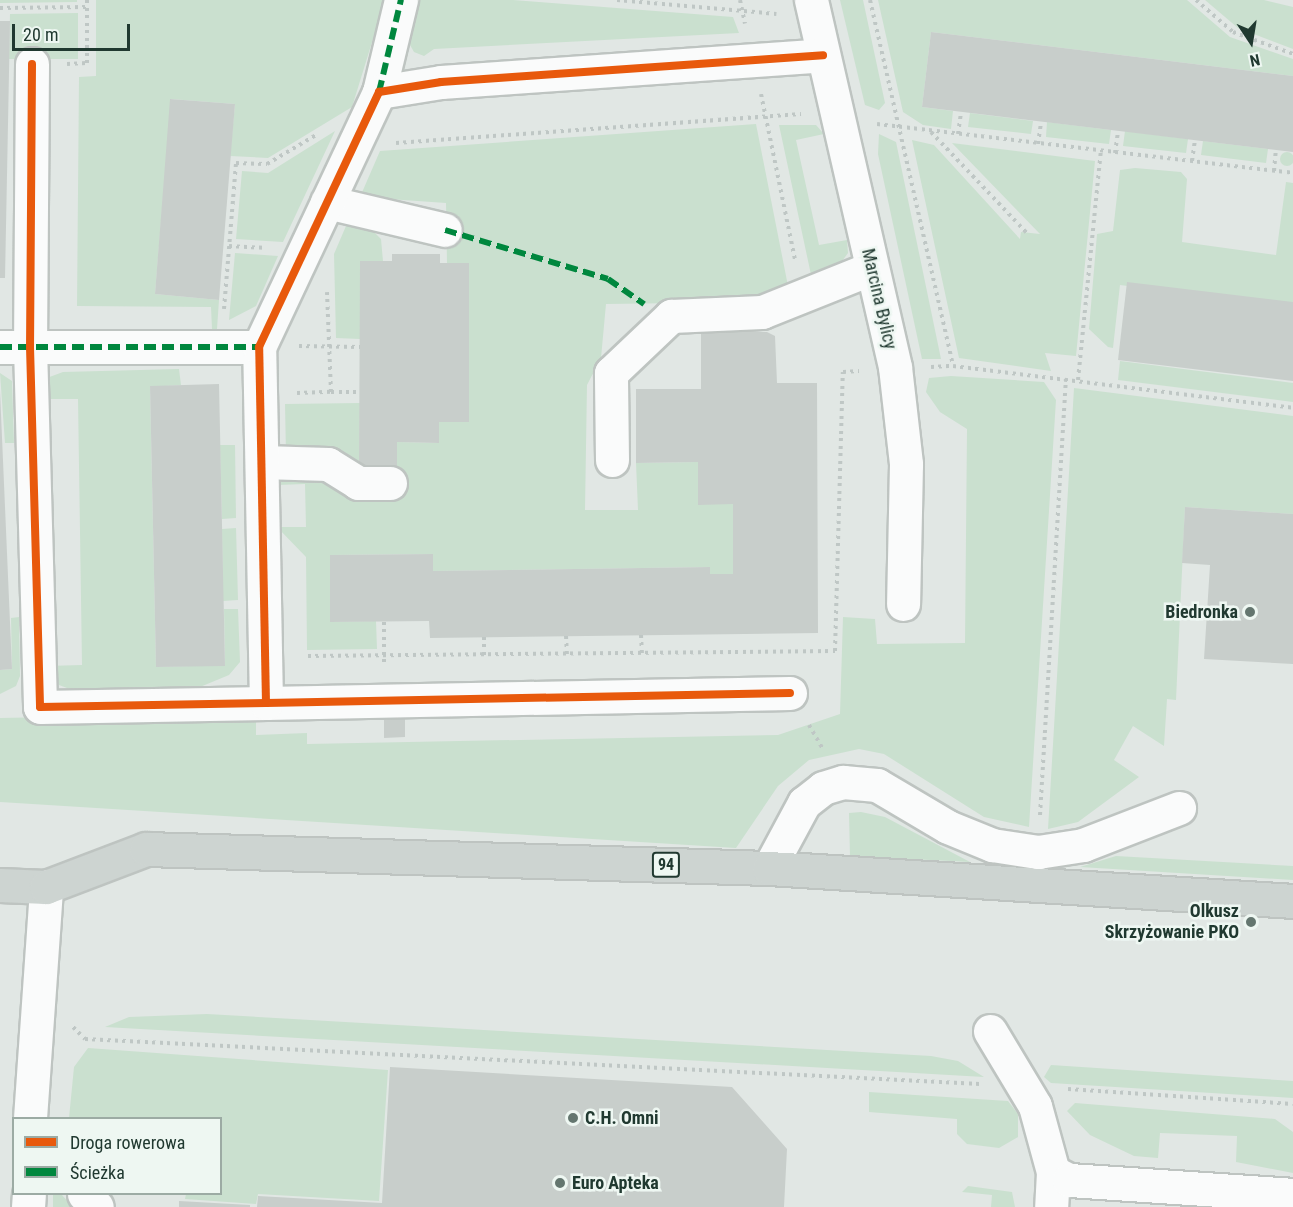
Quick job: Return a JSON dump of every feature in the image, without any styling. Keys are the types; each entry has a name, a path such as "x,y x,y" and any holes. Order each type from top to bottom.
{"main road":[{"name":"94","path":"0,885 46,887 146,849 769,868 1293,901"}],"street":[{"path":"266,703 262,462 273,347 327,202 379,92 401,0"},
{"name":"Marcina Bylicy","path":"811,0 872,268 880,364 906,464 903,604"},
{"path":"379,92 441,82 823,55"},
{"path":"32,64 15,347 40,707 790,693"},
{"path":"327,202 445,230"},
{"path":"612,460 611,373 670,316 762,312 803,300 872,268"},
{"path":"15,347 273,347"},
{"path":"262,462 328,464 358,483 390,483"},
{"path":"769,868 804,803 843,782 877,785 948,827 992,845 1038,852 1083,845 1179,808"},
{"path":"30,1117 46,887"},
{"path":"990,1031 1017,1068 1023,1086 1035,1106 1053,1172 1051,1207"},
{"path":"1053,1172 1097,1194 1179,1197 1293,1195"},
{"path":"85,1195 97,1207"}],"path":[{"path":"32,64 87,63 87,0"},
{"path":"617,0 783,15"},
{"path":"740,0 803,300"},
{"path":"870,0 953,366"},
{"path":"1196,0 1233,32 1293,54"},
{"path":"0,8 87,7"},
{"path":"958,134 961,112"},
{"path":"387,144 765,116 837,117 899,128 1293,173"},
{"path":"1038,144 1041,122"},
{"path":"224,319 236,162 267,164 324,130"},
{"path":"930,131 1027,233"},
{"path":"1115,153 1118,131"},
{"path":"1192,161 1195,140"},
{"path":"1078,380 1101,150"},
{"path":"1274,171 1276,150"},
{"path":"229,246 270,249"},
{"path":"327,279 330,392"},
{"path":"273,347 360,347"},
{"path":"308,656 835,651 843,372 866,371 880,364 953,366 1293,408"},
{"path":"1038,852 1066,379"},
{"path":"286,393 360,393"},
{"path":"790,693 843,782"},
{"path":"37,1006 53,1007 85,1040 1023,1086 1293,1104"}],"green space":[{"path":"0,0 77,0 77,2 0,3"},
{"path":"96,0 385,0 352,107 268,158 230,156 235,104 171,99 155,294 219,300 217,329 212,329 211,307 77,306 79,77 96,76"},
{"path":"417,0 513,0 733,17 739,33 434,49 424,56 414,52 406,38"},
{"path":"840,0 863,0 885,103 879,110 865,105"},
{"path":"878,0 1187,0 1230,37 1293,59 1293,76 931,32 922,107 953,111 951,129 923,125 903,112"},
{"path":"1205,0 1264,0 1293,7 1293,49 1238,28"},
{"path":"78,13 78,59 9,59 10,14"},
{"path":"970,113 1033,121 1031,134 968,127"},
{"path":"1047,122 1111,130 1109,144 1046,137"},
{"path":"756,124 789,291 762,302 606,304 601,358 587,385 585,510 638,510 636,463 698,462 698,504 733,504 733,574 710,574 709,567 433,571 432,554 330,555 330,622 376,621 377,649 307,650 306,557 277,527 306,527 305,484 277,485 277,476 397,471 397,442 439,443 439,422 469,422 469,264 447,263 446,203 360,197 380,151"},
{"path":"779,125 816,125 824,134 796,140 819,245 847,240 848,253 837,268 813,284"},
{"path":"335,131 283,242 236,239 242,171 268,173"},
{"path":"1125,131 1188,139 1186,153 1123,146"},
{"path":"879,134 896,142 941,359 922,359 878,154"},
{"path":"912,140 934,145 1020,239 1021,232 1040,234 952,143 1095,161 1076,356 1045,353 1051,371 959,358"},
{"path":"1203,141 1268,149 1266,163 1201,155"},
{"path":"1284,152 1290,152 1294,159 1290,166 1284,166 1280,162 1280,156"},
{"path":"1135,168 1181,172 1187,179 1182,242 1276,255 1286,182 1293,183 1293,307 1120,285 1113,348 1108,347 1089,329 1097,234 1113,231 1120,170"},
{"path":"346,226 368,226 381,239 383,261 360,261 360,339 336,338 334,254"},
{"path":"235,253 278,256 256,306 229,320"},
{"path":"1120,361 1293,383 1293,402 1118,380"},
{"path":"179,369 181,385 150,387 156,667 225,665 224,609 238,609 240,662 229,675 200,687 75,691 59,685 46,666 82,665 78,399 41,399 44,379 63,372"},
{"path":"0,373 12,381 14,443 5,443"},
{"path":"951,376 1044,382 1056,400 1029,827 984,817 884,754 859,749 809,760 778,786 736,848 0,802 0,718 256,713 256,735 307,733 307,744 778,735 840,714 843,617 875,619 877,644 965,643 967,429 940,412 926,392 929,378"},
{"path":"1074,388 1293,416 1293,514 1185,507 1176,700 1167,699 1164,746 1133,726 1114,760 1139,777 1078,822 1048,829"},
{"path":"360,403 359,471 286,454 285,404"},
{"path":"220,445 235,445 236,518 222,519"},
{"path":"236,528 238,600 223,601 222,529"},
{"path":"19,617 20,676 16,686 0,694 0,670 12,669 11,618"},
{"path":"861,812 885,817 970,862 850,856 849,813"},
{"path":"1116,856 1293,866 1293,880 1080,867"},
{"path":"207,1014 931,1056 958,1061 984,1077 105,1027 129,1017"},
{"path":"88,1048 388,1070 379,1201 258,1194 256,1204 185,1199 186,1195 222,1195 222,1117 69,1117 74,1067"},
{"path":"1051,1065 1293,1081 1293,1098 1051,1083 1044,1077"},
{"path":"869,1092 1008,1101 1018,1114 1018,1137 999,1148 967,1144 957,1134 957,1119 869,1112"},
{"path":"1075,1103 1275,1119 1293,1132 1293,1173 1236,1162 1237,1136 1160,1133 1158,1158 1134,1156 1090,1135 1067,1111"},
{"path":"968,1186 1012,1192 1015,1207 991,1207 992,1195 962,1192"},
{"path":"53,1195 62,1195 73,1207 53,1207"}],"building":[{"path":"0,21 10,21 5,278 0,278"},
{"path":"931,32 1293,76 1293,152 922,107"},
{"path":"170,99 235,104 219,300 155,294"},
{"path":"392,254 440,254 440,263 469,263 469,422 439,422 439,443 397,442 397,471 359,471 360,261 392,261"},
{"path":"1127,282 1293,302 1293,381 1118,360"},
{"path":"701,332 767,332 775,336 777,383 817,383 818,633 430,638 429,621 330,622 330,555 433,554 433,571 710,567 710,574 733,574 733,504 698,505 698,462 636,463 636,389 701,389"},
{"path":"219,384 225,666 156,667 150,386"},
{"path":"0,391 12,669 0,670"},
{"name":"Biedronka","path":"1185,507 1293,514 1293,664 1204,659 1210,565 1182,563"},
{"path":"384,719 405,719 405,737 384,738"},
{"name":"C.H. Omni","path":"390,1067 732,1087 787,1149 784,1207 257,1207 258,1196 382,1203"},
{"path":"179,1201 250,1205 250,1207 179,1207"}],"marked path":[{"path":"379,92 401,0"},
{"path":"445,230 608,279 644,304"},
{"path":"0,347 259,347"}],"cycle path":[{"path":"790,693 266,703 259,347 379,92 441,82 823,55"},
{"path":"32,64 30,347 40,707 266,703"}],"place":[{"name":"Biedronka","path":"1250,612"},
{"name":"Olkusz Skrzyżowanie PKO","path":"1251,922"},
{"name":"C.H. Omni","path":"573,1118"},
{"name":"Euro Apteka","path":"560,1183"}]}
